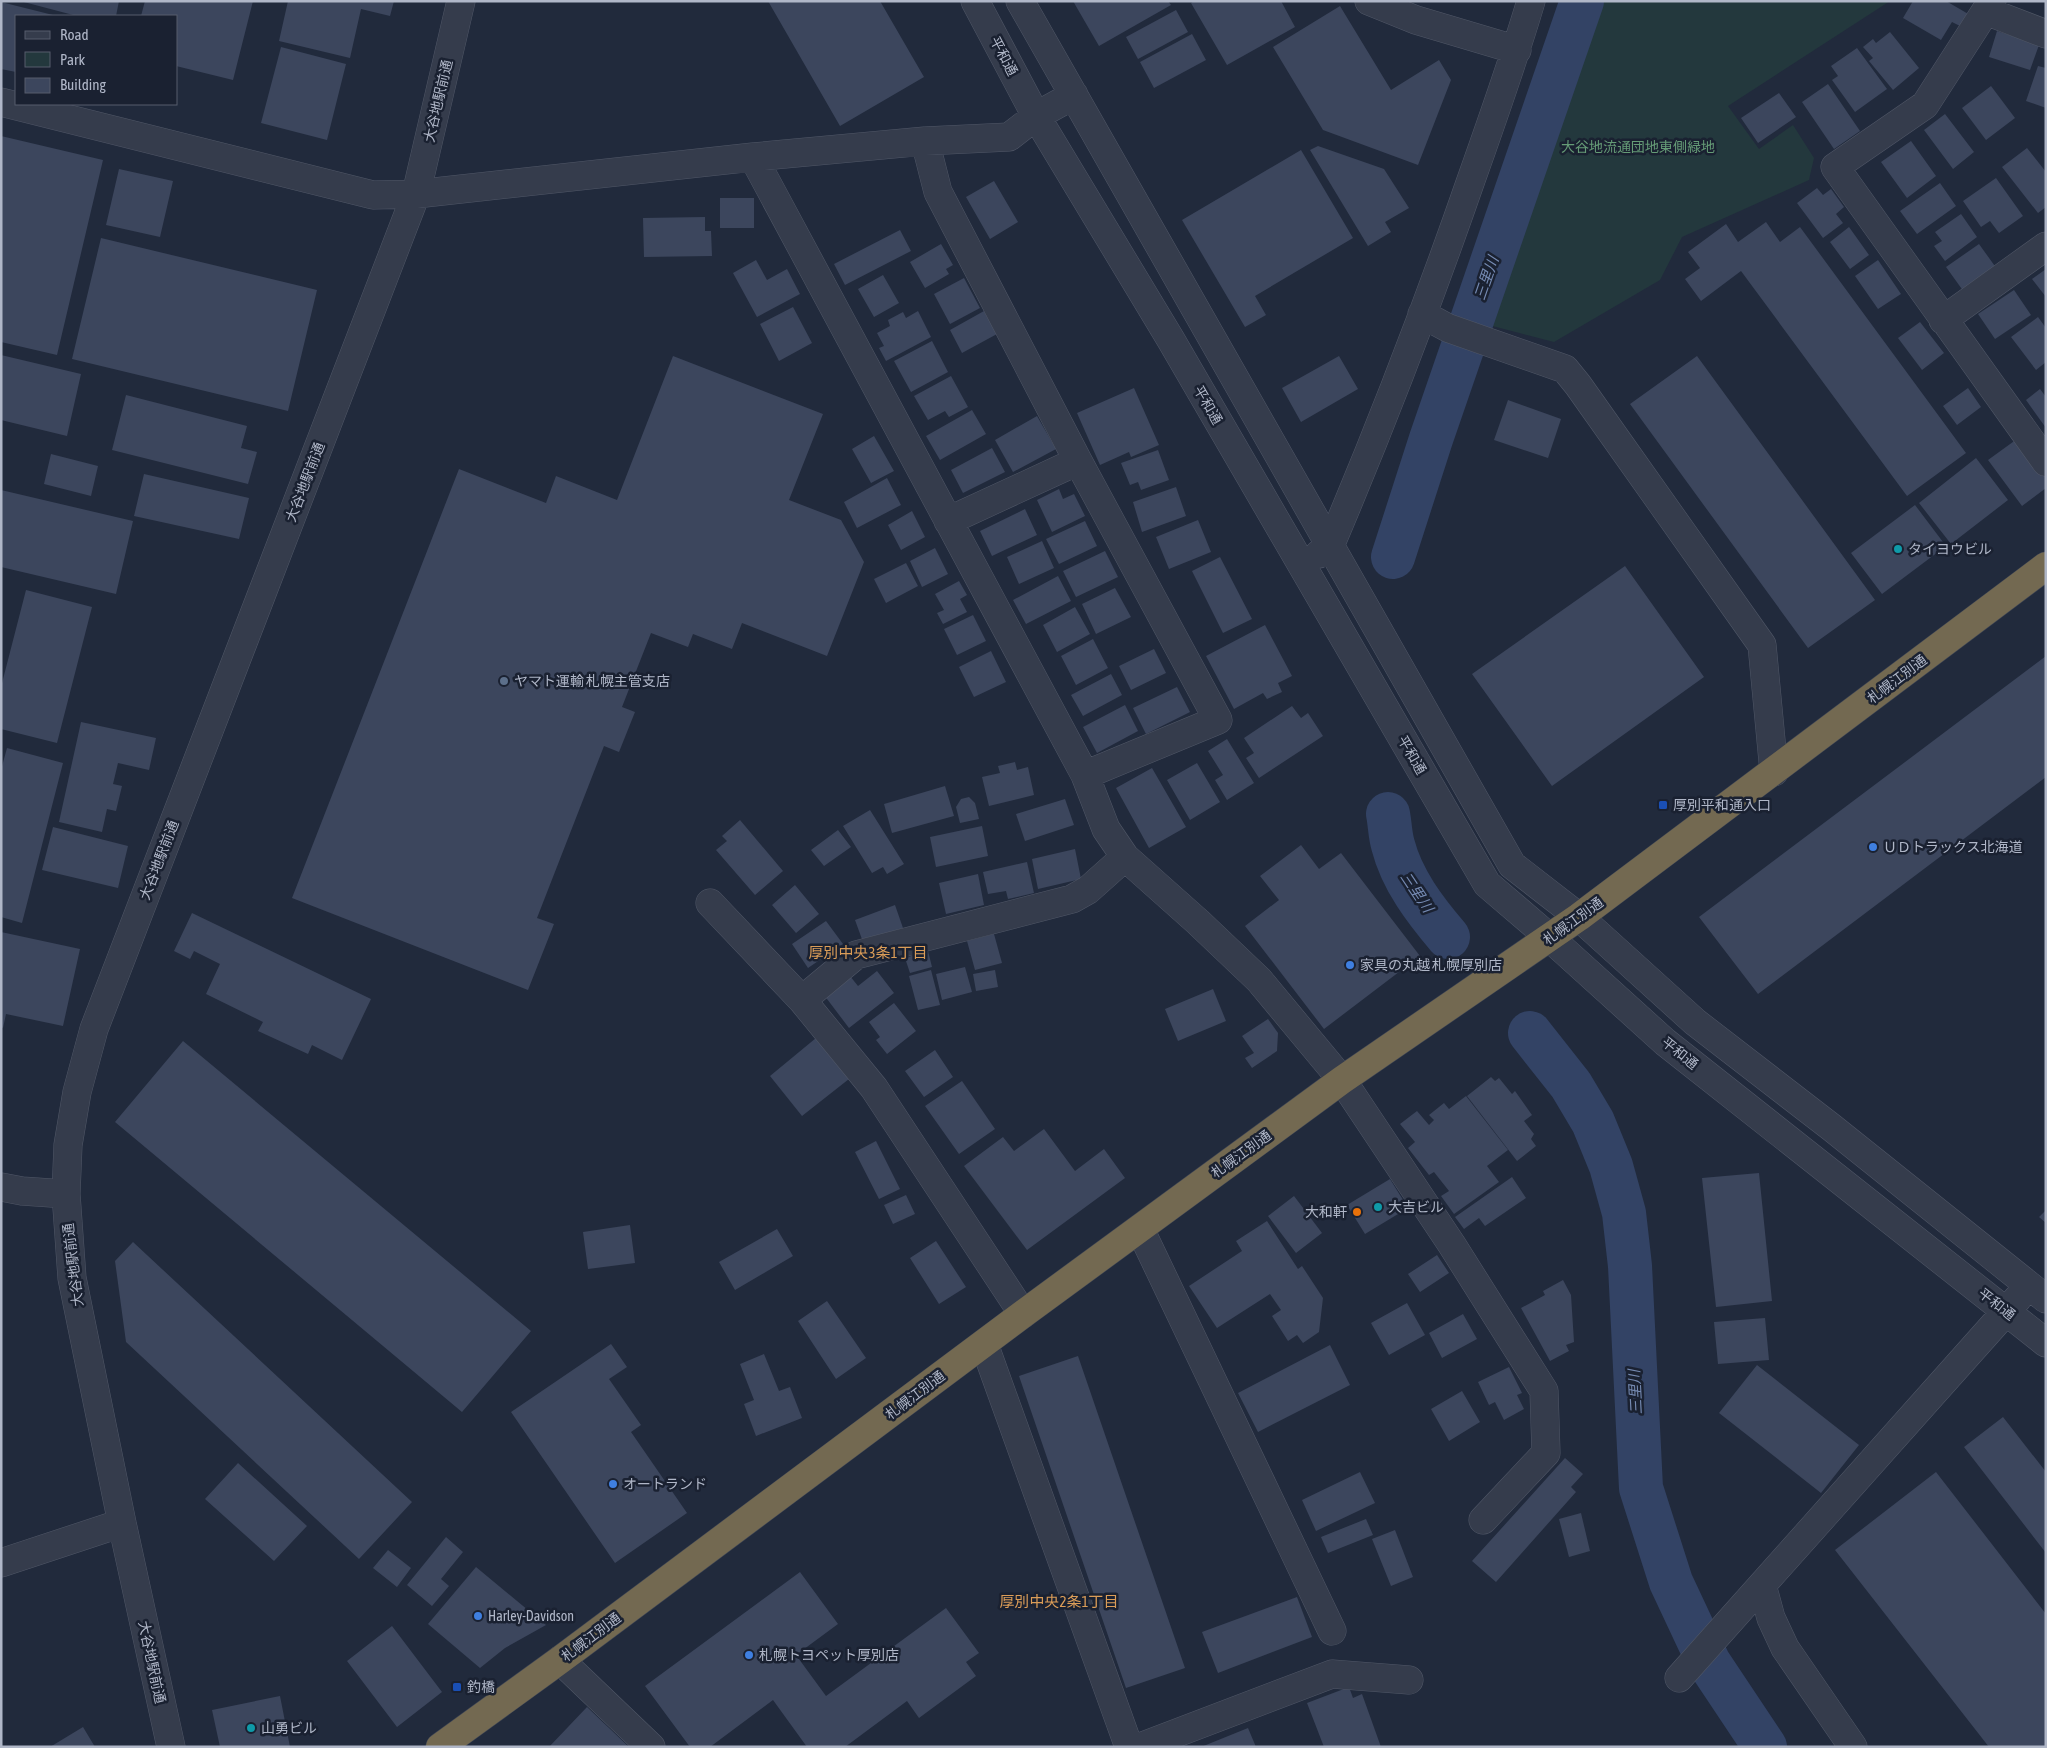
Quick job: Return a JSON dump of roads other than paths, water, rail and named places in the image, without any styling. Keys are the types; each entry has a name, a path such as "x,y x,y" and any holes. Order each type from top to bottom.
{"highway":[{"name":"札幌江別通","path":"440,1747 560,1660 1023,1314 1342,1080 1579,917 2046,566"}],"street":[{"name":"大谷地駅前通","path":"171,1747 122,1523 72,1278 66,1194 68,1145 77,1092 94,1028 416,194 461,1"},
{"name":"平和通","path":"975,1 1036,116 1171,340 1487,884 1665,1042 2046,1342"},
{"path":"1020,1 1512,865 1579,917 1694,1022 1832,1127 2038,1293 2006,1312 1684,1672"},
{"path":"1369,1 1416,20 1517,50"},
{"path":"1300,565 1330,546 1374,443 1517,50 1531,1"},
{"path":"2046,34 1989,6 1925,104 1835,167 2046,462"},
{"path":"1,102 373,195 416,194 753,157 1009,136 1036,116 1074,95"},
{"path":"925,142 938,192 1078,461 1218,720 1085,774"},
{"path":"753,157 1085,774 1106,829 1125,857 1259,980 1342,1080 1452,1245 1544,1391 1546,1453 1483,1520"},
{"path":"1943,320 2046,246"},
{"path":"1422,314 1448,328 1565,369 1578,385 1762,645 1774,772"},
{"path":"948,521 1078,461"},
{"path":"802,1000 856,955 1072,899 1088,890 1125,857"},
{"path":"710,903 802,1000 874,1088 1023,1314"},
{"path":"1,1187 22,1191 66,1194"},
{"path":"1140,1229 1332,1631"},
{"path":"984,1344 1129,1747"},
{"path":"1,1563 122,1523"},
{"path":"1762,1585 1771,1618 1785,1648 1853,1747"},
{"path":"560,1660 651,1747"},
{"path":"1140,1747 1332,1674 1410,1680"}],"waterway":[{"name":"三里川","path":"1393,557 1431,439 1582,1"},
{"name":"三里川","path":"1388,814 1392,841 1402,870 1415,894 1448,937"},
{"name":"三里川","path":"1530,1033 1571,1085 1593,1122 1611,1166 1624,1213 1630,1266 1641,1488 1671,1582 1709,1663 1765,1747"}],"place":[{"name":"タイヨウビル","path":"1898,549"},
{"name":"ヤマト運輸 札幌主管支店","path":"504,681"},
{"name":"厚別平和通入口","path":"1663,805"},
{"name":"ＵＤトラックス北海道","path":"1873,847"},
{"name":"家具の丸越 札幌厚別店","path":"1350,965"},
{"name":"大吉ビル","path":"1378,1207"},
{"name":"大和軒","path":"1357,1212"},
{"name":"オートランド","path":"613,1484"},
{"name":"Harley-Davidson","path":"478,1616"},
{"name":"札幌トヨペット厚別店","path":"749,1655"},
{"name":"釣橋","path":"457,1687"},
{"name":"山勇ビル","path":"251,1728"}],"district":[{"name":"厚別中央3条1丁目","path":"868,952"},
{"name":"厚別中央2条1丁目","path":"1059,1601"}],"park label":[{"name":"大谷地流通団地東側緑地","path":"1638,147"}]}
